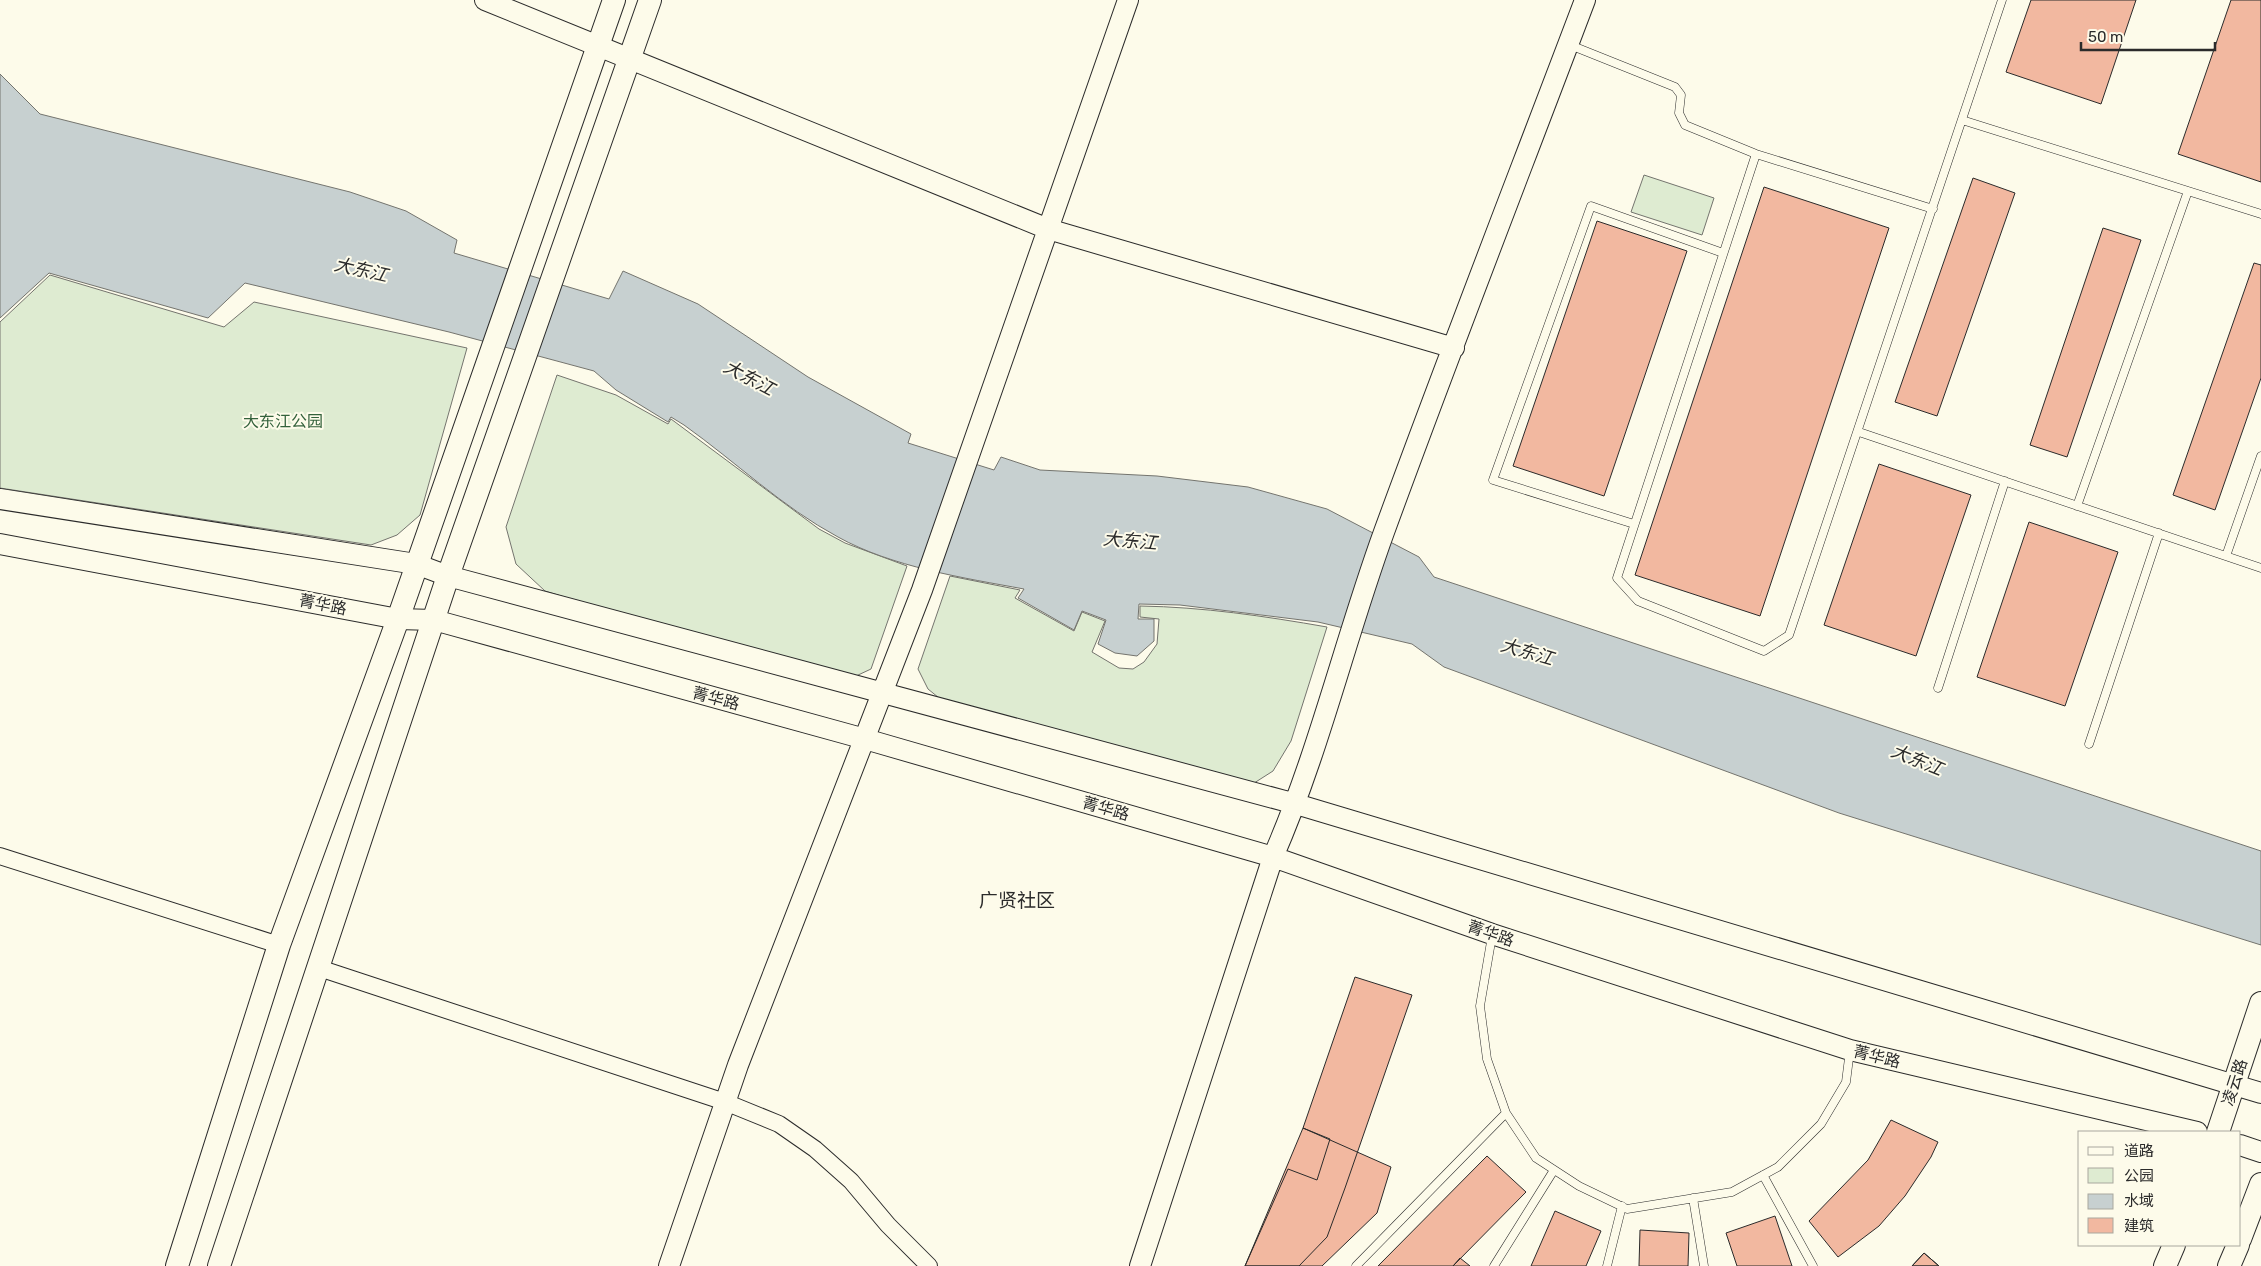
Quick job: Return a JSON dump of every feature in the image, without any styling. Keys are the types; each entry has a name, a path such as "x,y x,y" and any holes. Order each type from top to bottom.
{"main road":[{"path":"177,1266 280,945 398,619 614,0"},
{"path":"219,1266 448,576 631,59 650,0"},
{"name":"凌云路","path":"2218,1131 2232,1084 2261,1003"},
{"path":"2241,1236 2261,1184"},
{"path":"2165,1266 2174,1246"},
{"path":"2229,1266 2238,1246"}],"street":[{"path":"485,0 1048,229 1454,348"},
{"path":"669,1266 725,1102 922,590 1128,0"},
{"path":"1140,1266 1274,857 1296,804 1347,641 1384,533 1585,0"},
{"path":"0,499 416,564 448,576 1296,804 2261,1092"},
{"name":"菁华路","path":"0,544 398,619 434,620 865,739 1274,857 1492,934 1850,1050 2193,1131"},
{"path":"0,856 280,945"},
{"path":"319,968 725,1102 779,1124 815,1149 851,1181 888,1225 929,1266"},
{"path":"2241,1145 2261,1152"}],"lane":[{"path":"1756,154 1617,578 1638,601 1764,651 1789,636 1859,432 2002,0"},
{"path":"1568,45 1675,87 1681,95 1679,113 1685,124 1756,154 1932,209"},
{"path":"1962,120 2261,214"},
{"path":"2077,506 2188,191"},
{"path":"1634,524 1493,480 1591,206 1723,253"},
{"path":"1859,432 2261,568"},
{"path":"2226,556 2261,456"},
{"path":"1938,688 2005,481"},
{"path":"2089,744 2159,533"},
{"path":"1492,934 1480,1006 1487,1059 1506,1113 1536,1158 1579,1186 1627,1208 1732,1192 1778,1167 1821,1124 1846,1082 1850,1050"},
{"path":"1356,1266 1506,1113"},
{"path":"1494,1266 1554,1170"},
{"path":"1763,1175 1813,1266"},
{"path":"1693,1198 1704,1266"},
{"path":"1607,1266 1622,1206"}],"green space":[{"path":"1644,175 1714,198 1702,235 1631,212"},
{"name":"大东江公园","path":"50,275 224,327 254,302 467,348 420,515 397,535 371,545 0,488 0,322"},
{"path":"557,375 616,395 668,424 671,419 819,529 845,543 907,566 871,669 856,676 606,610 545,591 516,564 506,527"},
{"path":"950,576 1020,590 1015,598 1074,631 1082,612 1105,621 1092,652 1119,668 1133,669 1144,662 1157,644 1159,619 1140,617 1140,606 1234,613 1327,627 1291,741 1273,771 1251,785 944,702 928,689 918,669"}],"water":[{"name":"大东江","path":"0,74 40,114 350,192 406,211 457,240 454,253 609,299 623,271 698,304 808,377 911,434 908,443 994,470 1001,457 1040,470 1157,476 1248,487 1327,509 1419,557 1434,577 2261,851 2261,945 1839,813 1444,667 1412,644 1318,622 1180,605 1139,604 1138,619 1154,619 1154,641 1137,656 1115,653 1098,644 1106,620 1082,611 1074,630 1018,598 1024,589 953,576 905,564 881,556 838,537 778,498 684,425 671,417 668,422 616,390 594,371 449,332 245,283 208,318 49,273 0,318"}],"building":[{"path":"2031,0 2136,0 2101,104 2006,72"},
{"path":"2231,0 2261,0 2261,182 2178,154"},
{"path":"1973,178 2015,193 1937,416 1895,402"},
{"path":"1764,187 1889,228 1760,616 1635,575"},
{"path":"1597,221 1687,251 1604,496 1513,466"},
{"path":"2103,228 2141,240 2067,457 2030,445"},
{"path":"2254,263 2261,265 2261,378 2215,510 2173,495"},
{"path":"1879,464 1971,495 1916,656 1824,625"},
{"path":"2029,522 2118,552 2065,706 1977,677"},
{"path":"1355,977 1412,995 1327,1237 1299,1266 1245,1266 1288,1169 1317,1180 1330,1139 1303,1128"},
{"path":"1891,1120 1938,1142 1931,1157 1905,1196 1879,1226 1838,1257 1809,1221 1868,1160"},
{"path":"1303,1128 1391,1167 1377,1213 1322,1266 1245,1266"},
{"path":"1487,1156 1526,1192 1453,1266 1378,1266"},
{"path":"1555,1211 1601,1231 1586,1266 1531,1266"},
{"path":"1775,1216 1792,1266 1737,1266 1726,1233"},
{"path":"1640,1230 1689,1233 1688,1266 1639,1266"},
{"path":"1924,1253 1939,1266 1912,1266"},
{"path":"1924,1253 1939,1266 1912,1266"},
{"path":"1460,1258 1470,1266 1453,1266"}],"district":[{"name":"广贤社区","path":"1017,900"}]}
